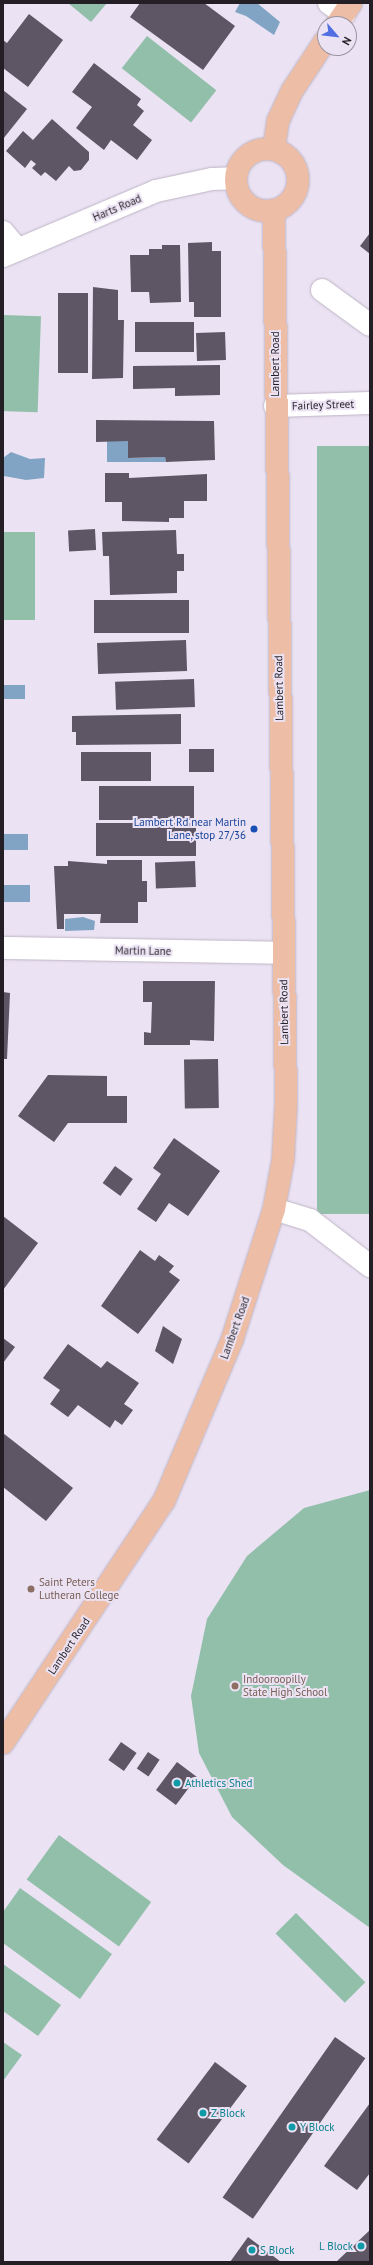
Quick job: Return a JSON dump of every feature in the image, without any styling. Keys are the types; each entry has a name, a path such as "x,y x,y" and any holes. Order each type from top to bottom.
{"main road":[{"path":"274,149 278,121 292,91 317,54"},
{"path":"274,149 291,160 298,180 291,199 274,210 255,209 246,204 236,188 236,178 244,159 258,150 274,149"},
{"name":"Lambert Road","path":"3,1744 164,1501 230,1345 274,1209 283,1160 286,1104 275,406 274,210"}],"street":[{"name":"Harts Road","path":"10,253 156,191 236,178"},
{"path":"3,232 10,253"},
{"path":"322,290 370,325"},
{"name":"Fairley Street","path":"275,406 370,403"},
{"name":"Martin Lane","path":"3,948 283,953"},
{"path":"274,1209 310,1220 370,1266"}],"green space":[{"path":"68,3 107,3 91,22"},
{"path":"147,36 216,90 191,122 122,68"},
{"path":"3,315 41,316 38,412 3,411"},
{"path":"317,446 370,446 370,1214 317,1214"},
{"path":"3,532 35,532 35,620 3,620"},
{"path":"370,1490 370,1928 283,1865 232,1817 199,1753 191,1696 207,1619 247,1556 304,1508"},
{"path":"59,1835 151,1902 119,1947 27,1879"},
{"path":"20,1888 112,1954 80,1999 3,1943 3,1912"},
{"path":"296,1913 365,1982 345,2003 275,1934"},
{"path":"3,1964 61,2005 38,2036 3,2011"},
{"path":"3,2042 22,2055 3,2081"}],"water":[{"path":"240,3 257,3 280,22 274,35 246,16 235,12"},
{"path":"107,441 128,441 128,458 165,457 166,462 107,462"},
{"path":"11,452 30,459 45,458 44,478 26,480 4,476 3,458"},
{"path":"3,685 25,685 25,699 3,699"},
{"path":"3,834 28,834 28,850 3,850"},
{"path":"3,885 30,885 30,902 3,902"},
{"path":"83,917 95,921 94,930 65,931 65,919"}],"building":[{"path":"140,3 204,3 235,26 203,70 130,17"},
{"path":"29,14 63,40 28,87 3,68 3,40 7,43"},
{"path":"94,63 141,99 137,105 144,111 133,125 152,140 137,160 111,140 104,150 76,128 92,107 72,92"},
{"path":"3,90 27,109 3,139"},
{"path":"52,119 89,152 89,160 81,170 74,171 69,166 56,181 45,172 41,176 32,168 36,164 31,160 25,168 6,151 23,131 33,140"},
{"path":"370,233 370,254 360,246"},
{"path":"212,242 212,251 221,251 221,317 194,317 194,302 189,302 188,243"},
{"path":"162,245 180,245 181,302 150,303 149,292 131,292 130,255 149,255 149,249 162,249"},
{"path":"93,287 118,290 118,320 124,320 123,378 92,379"},
{"path":"58,293 88,293 88,373 58,373"},
{"path":"135,322 194,322 194,352 135,352"},
{"path":"225,332 226,360 197,361 196,333"},
{"path":"220,365 220,395 175,396 175,388 133,389 133,366"},
{"path":"96,420 214,421 215,460 166,462 165,457 128,458 128,441 96,442"},
{"path":"105,473 129,473 129,478 207,474 207,501 184,501 184,518 169,518 169,522 122,521 122,502 105,502"},
{"path":"95,529 96,550 69,551 68,530"},
{"path":"176,530 177,554 184,554 184,571 177,571 177,593 110,595 109,556 103,556 102,532"},
{"path":"94,600 189,600 189,633 94,633"},
{"path":"186,640 187,671 98,674 97,643"},
{"path":"194,679 195,707 116,710 115,682"},
{"path":"181,714 181,744 76,745 76,732 72,732 72,716"},
{"path":"189,749 214,749 214,772 189,772"},
{"path":"81,752 151,752 151,781 81,781"},
{"path":"99,786 194,786 194,820 99,820"},
{"path":"96,823 196,823 196,856 96,856"},
{"path":"107,860 142,860 142,881 147,881 147,902 138,902 138,923 100,923 101,914 64,914 64,929 57,929 54,866 68,866 68,861 107,864"},
{"path":"195,861 196,887 156,888 155,862"},
{"path":"143,981 215,981 214,1041 190,1040 190,1045 144,1045 144,1032 151,1033 152,1002 143,1002"},
{"path":"3,992 10,993 7,1059 3,1059"},
{"path":"218,1059 219,1108 185,1109 184,1060"},
{"path":"48,1075 107,1076 107,1096 127,1096 127,1123 68,1123 54,1142 18,1116"},
{"path":"174,1138 220,1171 188,1216 169,1203 156,1222 137,1209 161,1174 153,1168"},
{"path":"115,1166 133,1179 120,1196 103,1183"},
{"path":"3,1216 38,1243 3,1290"},
{"path":"140,1250 155,1261 159,1255 174,1266 169,1272 180,1280 138,1334 101,1306"},
{"path":"163,1326 182,1339 173,1364 155,1351"},
{"path":"3,1338 15,1347 3,1363"},
{"path":"68,1344 101,1368 107,1361 139,1383 124,1404 133,1410 122,1425 115,1420 110,1428 78,1405 68,1417 50,1404 60,1390 43,1378"},
{"path":"3,1433 73,1488 46,1521 3,1487"},
{"path":"121,1742 137,1753 124,1771 108,1760"},
{"path":"148,1752 160,1760 148,1776 137,1769"},
{"name":"Athletics Shed","path":"177,1762 197,1777 176,1805 156,1790"},
{"name":"Y Block","path":"335,2037 365,2058 253,2219 223,2198"},
{"name":"Z Block","path":"215,2062 247,2086 189,2164 157,2139"},
{"path":"370,2103 370,2173 357,2190 324,2166"},
{"name":"L Block","path":"370,2230 370,2262 336,2262"},
{"name":"S Block","path":"248,2237 281,2262 230,2262"}],"place":[{"name":"Lambert Rd near Martin Lane, stop 27/36","path":"254,829"},
{"name":"Saint Peters Lutheran College","path":"31,1589"},
{"name":"Indooroopilly State High School","path":"235,1686"},
{"name":"Athletics Shed","path":"177,1783"},
{"name":"Z Block","path":"203,2113"},
{"name":"Y Block","path":"292,2127"},
{"name":"L Block","path":"361,2246"},
{"name":"S Block","path":"252,2250"}]}
